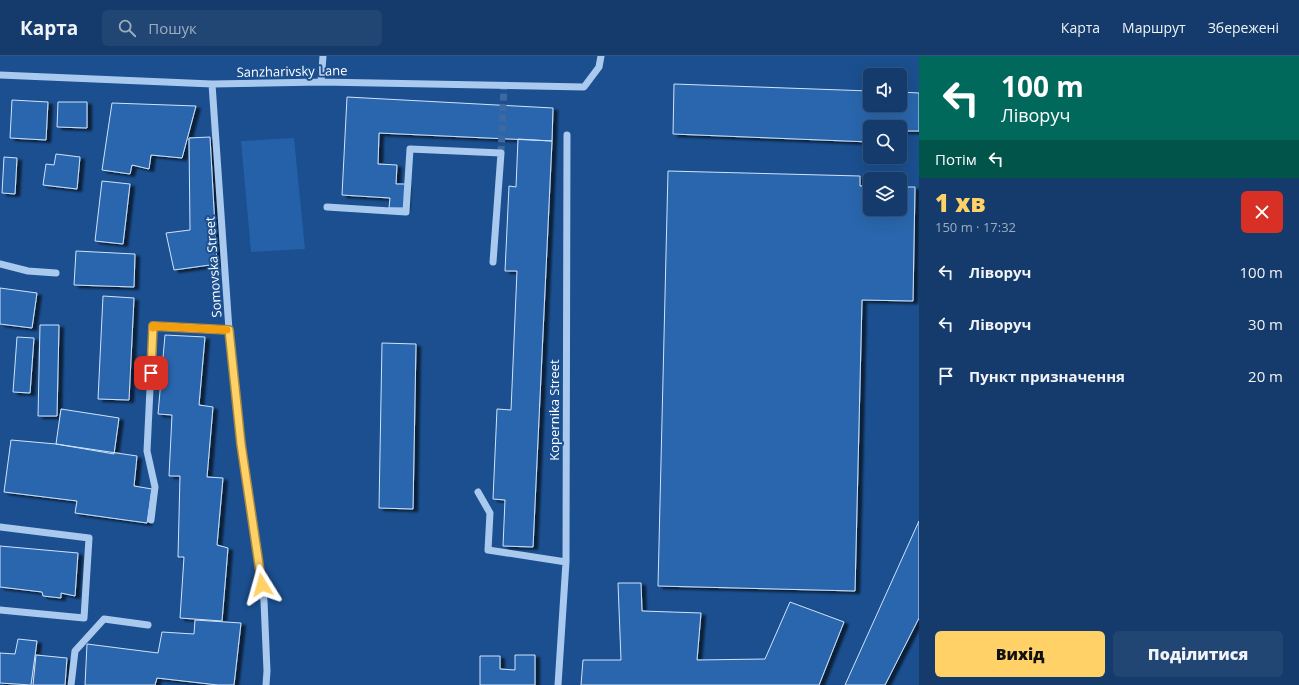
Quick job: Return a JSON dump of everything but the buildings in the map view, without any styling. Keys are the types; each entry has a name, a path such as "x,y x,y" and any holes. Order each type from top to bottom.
{"street":[{"path":"321,82 323,56"},
{"name":"Sanzharivsky Lane","path":"0,75 212,84 321,82 584,87 598,67 601,56"},
{"name":"Somovska Street","path":"212,84 229,330 241,444 264,601 267,671 266,685"},
{"name":"Kopernika Street","path":"558,685 566,562 567,135"},
{"path":"326,207 406,212 410,149 501,153 493,262"},
{"path":"0,264 28,271 56,273"},
{"path":"151,520 155,487 147,451 153,326 229,330"},
{"path":"478,492 490,513 488,550 566,562"},
{"path":"0,527 89,538 84,618 0,610"},
{"path":"71,685 75,651 104,619 148,624"}],"shaded area":[{"path":"294,138 305,249 251,252 241,141"}],"tunnel":[{"path":"501,153 504,86"}],"slow traffic":[{"path":"153,328 153,326 227,330"}],"route":[{"path":"151,373 153,326 229,330 241,444 262,585"}]}
